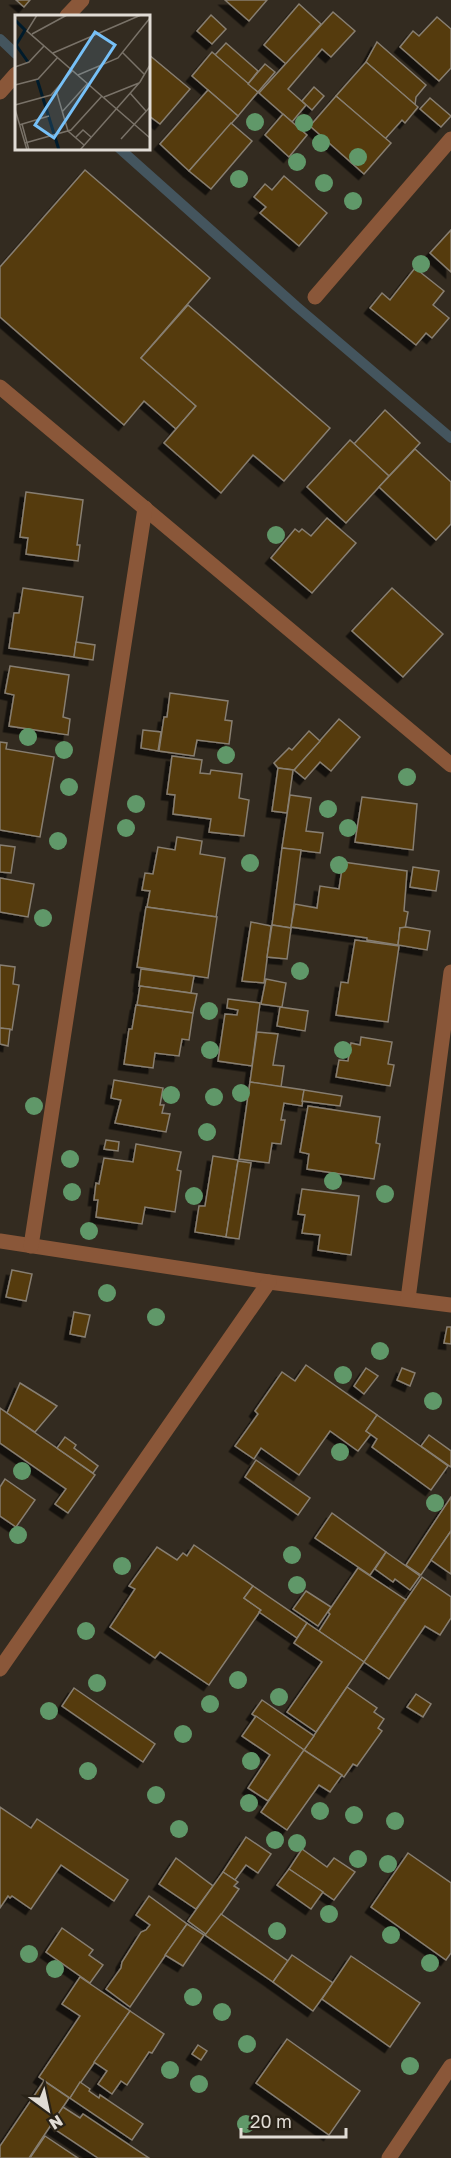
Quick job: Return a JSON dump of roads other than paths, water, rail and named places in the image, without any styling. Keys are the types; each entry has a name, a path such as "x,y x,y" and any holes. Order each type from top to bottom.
{"street":[{"path":"68,15 82,0"},
{"path":"315,297 451,138"},
{"path":"0,387 451,765"},
{"path":"31,1246 145,508"},
{"path":"408,1299 451,972"},
{"path":"0,1241 269,1282 451,1305"},
{"path":"0,1669 269,1282"},
{"path":"389,2158 451,2066"}],"waterway":[{"path":"0,39 15,53"},
{"path":"121,150 296,306 451,438"}]}
